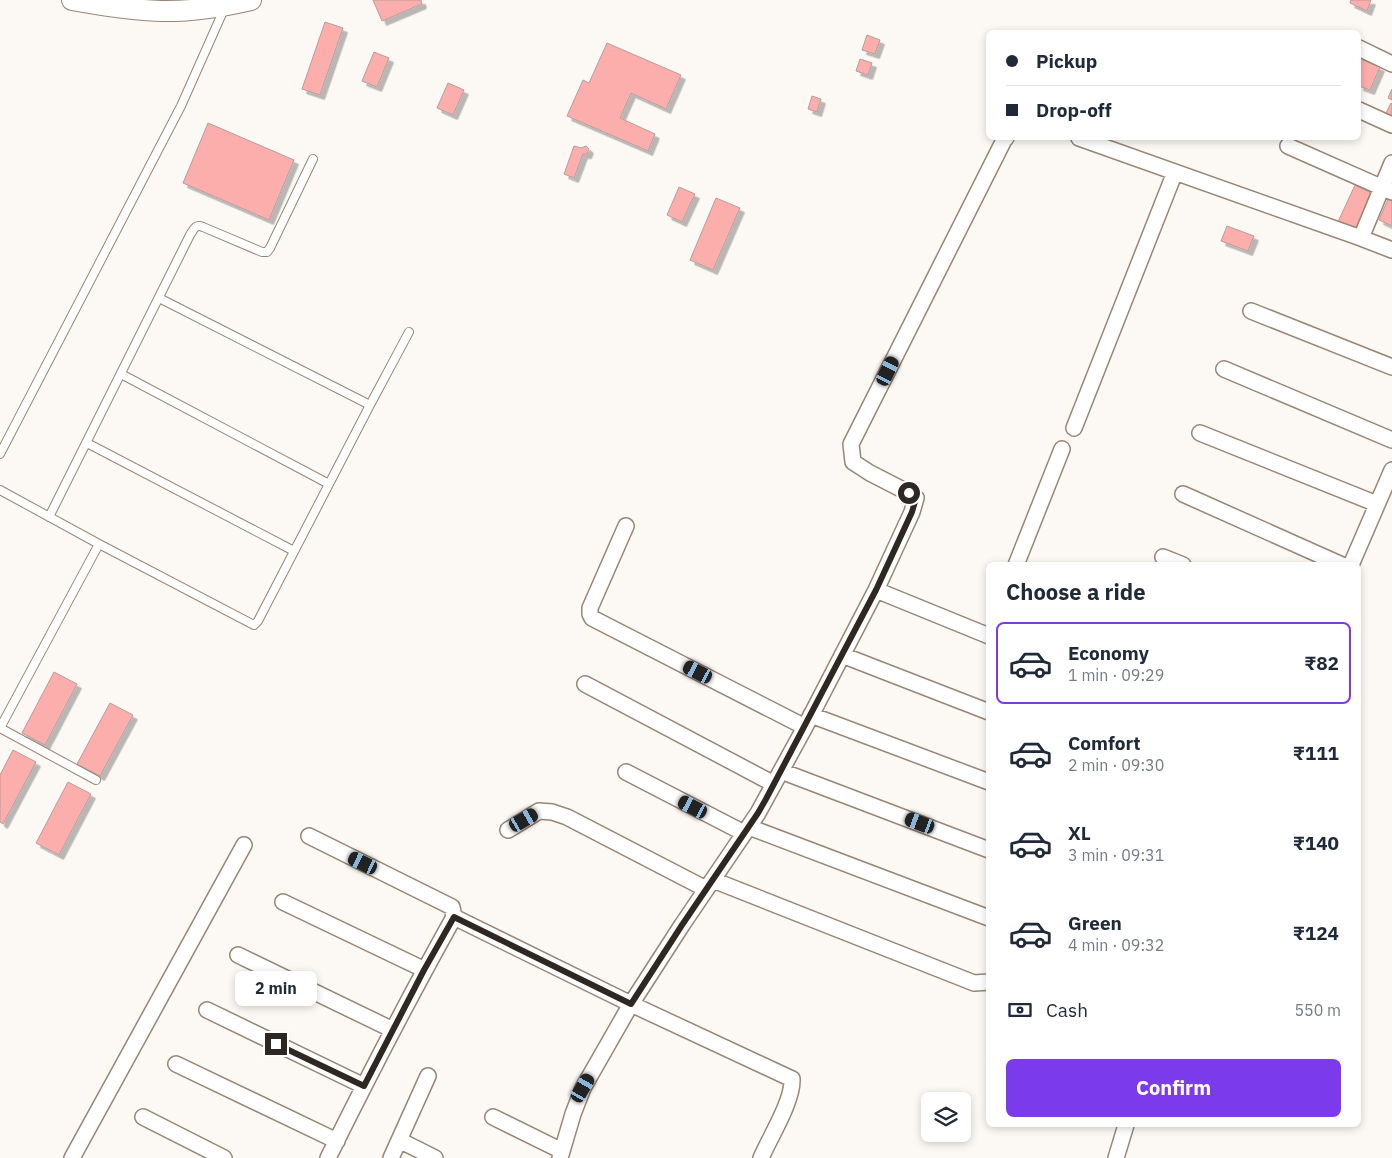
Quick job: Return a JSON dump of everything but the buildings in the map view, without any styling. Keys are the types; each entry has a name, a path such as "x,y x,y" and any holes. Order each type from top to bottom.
{"street":[{"path":"72,0 160,11 226,6 251,0"},
{"path":"1361,49 1392,64"},
{"path":"1361,111 1392,125"},
{"path":"493,1117 561,1154 583,1088 631,1004 758,813 808,721 876,590 912,512 916,498 853,462 852,444 1004,140"},
{"path":"1085,140 1392,250"},
{"path":"1288,146 1387,190"},
{"path":"1361,238 1387,190 1392,163"},
{"path":"1074,428 1175,172"},
{"path":"1251,311 1392,367"},
{"path":"1224,370 1392,440"},
{"path":"1200,433 1377,504"},
{"path":"1017,562 1062,449"},
{"path":"1352,562 1392,470"},
{"path":"1183,494 1335,562"},
{"path":"626,526 590,608 592,618 808,721 986,781"},
{"path":"1163,556 1176,562"},
{"path":"876,590 986,634"},
{"path":"842,655 986,711"},
{"path":"585,684 778,777 986,849"},
{"path":"626,772 747,830 986,917"},
{"path":"508,830 539,812 552,812 567,817 709,885 974,983 986,982"},
{"path":"309,836 452,908 454,917 424,970 328,1158"},
{"path":"72,1158 244,845"},
{"path":"283,902 424,970"},
{"path":"454,917 631,1004 792,1079 789,1096 761,1158"},
{"path":"238,955 393,1030"},
{"path":"206,1010 364,1086"},
{"path":"176,1064 336,1141"},
{"path":"391,1158 428,1076"},
{"path":"143,1117 224,1158"},
{"path":"1116,1158 1125,1127"},
{"path":"399,1140 435,1158"}],"lane":[{"path":"0,454 181,106 226,6"},
{"path":"49,517 196,226 198,225 262,252 267,252 313,159"},
{"path":"159,298 370,405"},
{"path":"0,490 254,625 258,621 409,332"},
{"path":"121,374 329,484"},
{"path":"87,442 294,551"},
{"path":"96,780 0,728 99,544"}],"route":[{"path":"276,1044 364,1086 424,970 454,917 631,1004 766,799 876,590 912,512 916,498 909,493"}]}
